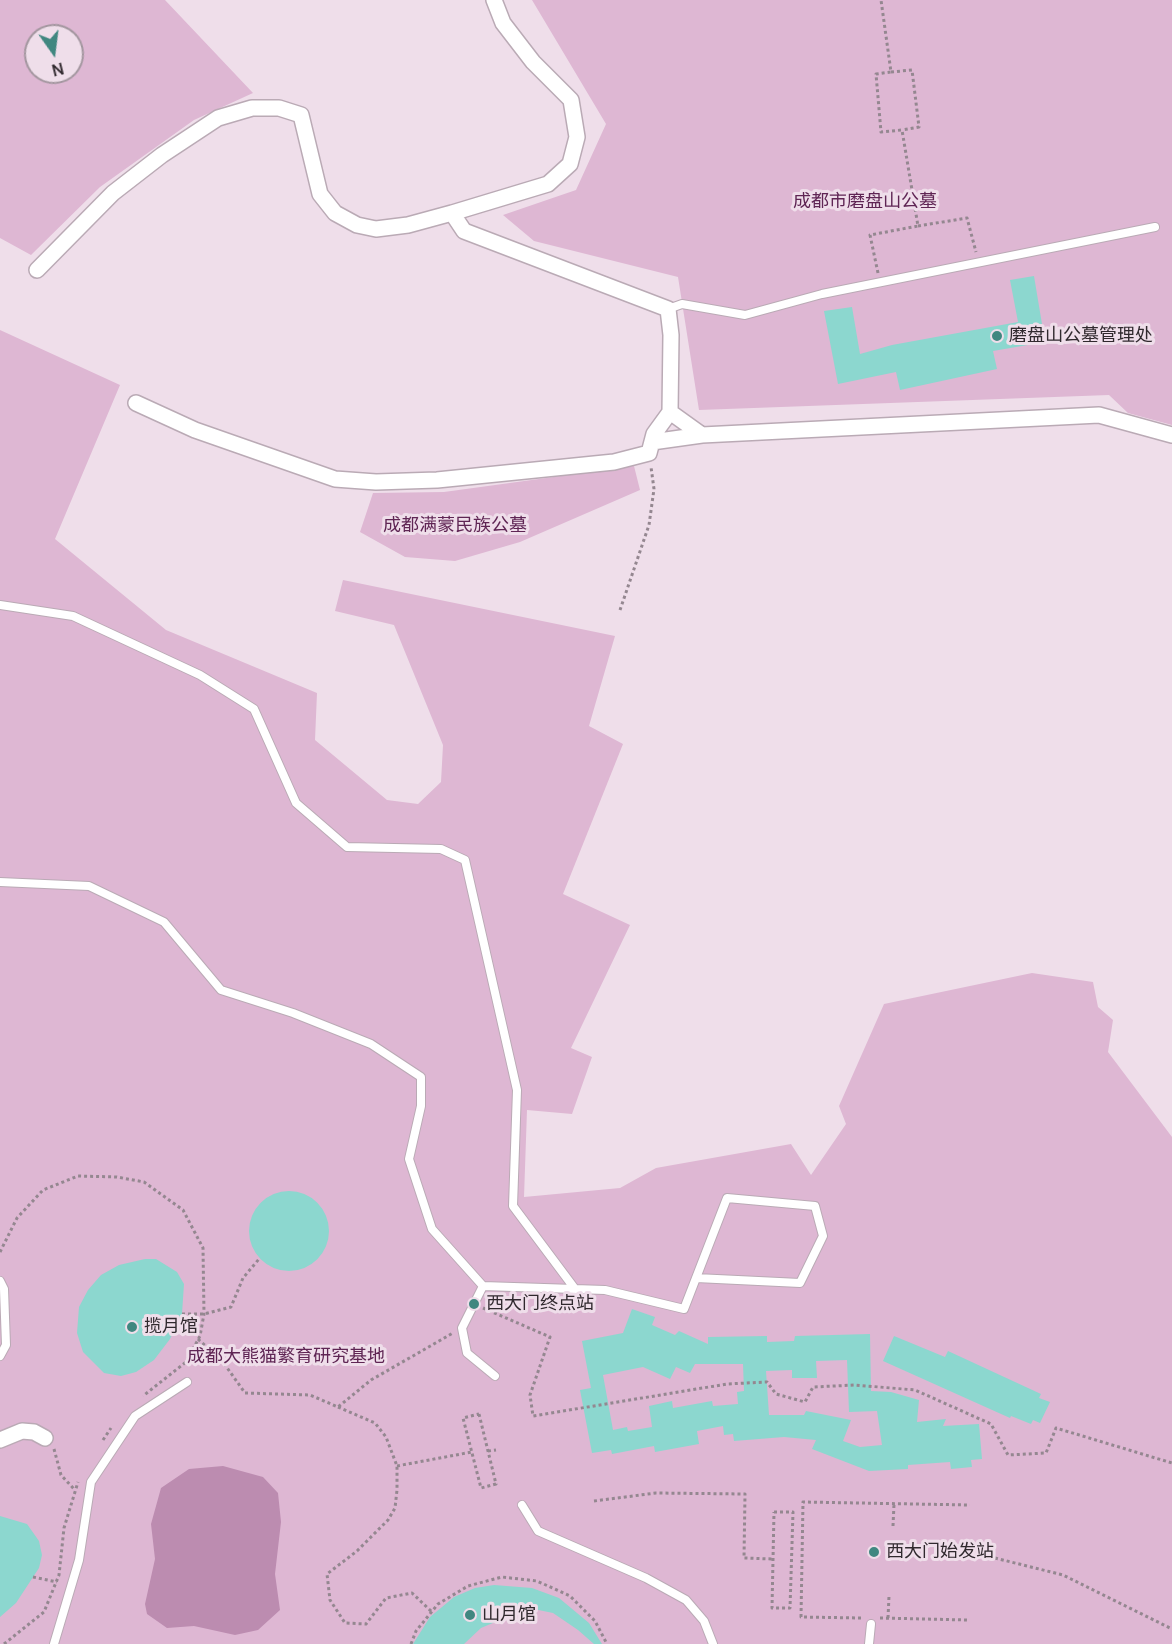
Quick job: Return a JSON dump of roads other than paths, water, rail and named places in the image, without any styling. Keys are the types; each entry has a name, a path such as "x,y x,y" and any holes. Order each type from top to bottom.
{"street":[{"path":"37,270 113,193 162,155 218,118 252,108 279,108 301,115 320,194 335,213 357,225 376,229 408,225 548,184 570,164 577,137 571,100 533,62 502,23 494,0"},
{"path":"452,213 464,231 668,309 671,335 669,412 650,447"},
{"path":"136,403 195,430 335,479 437,480 614,462 650,447 702,435 1099,415 1172,435"},
{"path":"669,412 702,435"},
{"path":"0,1440 22,1431 34,1432 45,1438"}],"lane":[{"path":"668,309 682,304 745,315 822,294 1155,227"},
{"path":"0,604 73,616 200,675 254,709 296,802 347,847 441,849 465,860 518,1090 513,1206 575,1289"},
{"path":"0,882 89,886 164,922 221,990 293,1013 371,1044 421,1077 421,1106 409,1159 432,1229 483,1286 605,1290 684,1309 696,1278 727,1198 815,1206 823,1236 800,1283 696,1278"},
{"path":"0,1281 4,1289 6,1345 0,1356"},
{"path":"483,1286 462,1328 467,1353 495,1376"},
{"path":"54,1644 79,1560 91,1482 135,1416 187,1382"},
{"path":"522,1505 538,1531 646,1578 686,1600 704,1621 713,1644"},
{"path":"869,1644 871,1620"}],"place":[{"name":"磨盘山公墓管理处","path":"997,336"},
{"name":"西大门终点站","path":"474,1304"},
{"name":"揽月馆","path":"132,1327"},
{"name":"西大门始发站","path":"874,1552"},
{"name":"山月馆","path":"470,1615"}],"park label":[{"name":"成都市磨盘山公墓","path":"865,202"},
{"name":"成都满蒙民族公墓","path":"455,526"},
{"name":"成都大熊猫繁育研究基地","path":"286,1357"}]}
